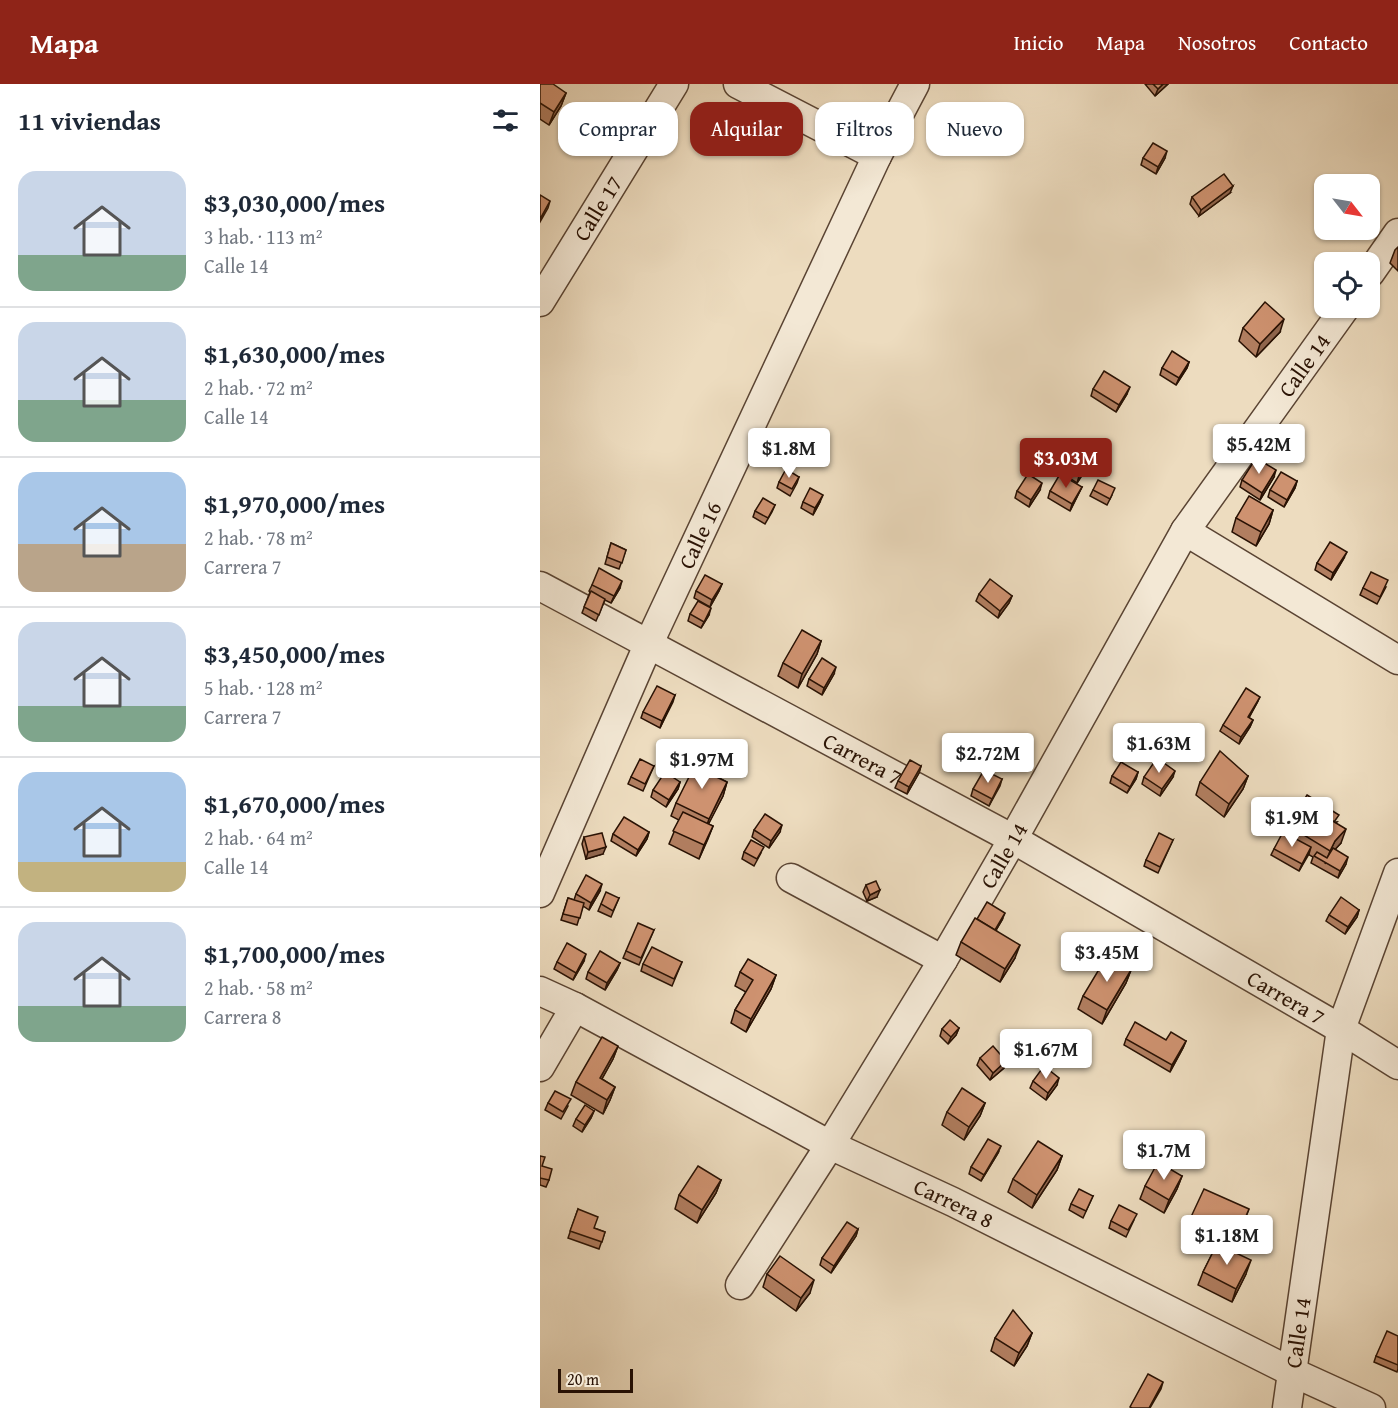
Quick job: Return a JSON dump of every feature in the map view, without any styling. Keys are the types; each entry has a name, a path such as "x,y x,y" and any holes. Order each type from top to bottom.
{"street":[{"name":"Calle 17","path":"540,302 674,84"},
{"path":"738,84 815,124"},
{"name":"Calle 16","path":"906,102 915,84"},
{"name":"Calle 16","path":"540,894 649,643 877,156"},
{"path":"1380,259 1398,233"},
{"name":"Calle 14","path":"740,1285 830,1145 943,960 1185,531 1338,318"},
{"path":"1185,531 1398,660"},
{"name":"Carrera 7","path":"540,586 1013,839 1341,1029 1398,1065"},
{"name":"Calle 14","path":"1287,1408 1341,1029 1398,873"},
{"path":"791,878 943,960"},
{"name":"Carrera 8","path":"540,991 575,1007 830,1145 953,1202 1292,1372 1371,1408"},
{"path":"540,1067 575,1007"}],"building":[{"path":"540,84 553,84 566,93 558,102 554,112 540,103"},
{"path":"1153,84 1163,84 1158,89"},
{"path":"1153,143 1167,151 1158,167 1143,158"},
{"path":"1224,174 1233,186 1201,210 1192,197"},
{"path":"540,195 550,201 540,219"},
{"path":"1265,302 1284,319 1260,344 1243,328"},
{"path":"1172,351 1189,362 1179,378 1162,368"},
{"path":"1104,371 1130,387 1119,405 1093,389"},
{"path":"1078,447 1092,456 1079,476 1066,467"},
{"path":"1256,458 1276,470 1262,493 1242,480"},
{"path":"786,469 799,477 792,489 779,482"},
{"path":"1281,472 1297,481 1287,500 1270,490"},
{"path":"1028,474 1042,483 1031,500 1017,491"},
{"path":"1060,474 1082,487 1072,504 1050,491"},
{"path":"1098,480 1115,488 1110,499 1093,490"},
{"path":"810,488 823,495 815,508 803,502"},
{"path":"1249,496 1273,510 1261,532 1236,518"},
{"path":"763,498 775,505 768,518 755,511"},
{"path":"1330,542 1347,552 1333,573 1317,563"},
{"path":"611,543 626,550 622,563 607,557"},
{"path":"599,568 622,581 614,596 592,585"},
{"path":"1371,572 1388,580 1380,597 1363,588"},
{"path":"705,575 722,584 712,600 696,591"},
{"path":"990,579 1012,596 1000,611 979,594"},
{"path":"591,591 605,599 599,615 584,607"},
{"path":"698,601 711,608 704,622 690,614"},
{"path":"802,630 821,641 802,674 783,663"},
{"path":"822,658 836,667 824,688 809,679"},
{"path":"657,686 675,695 662,721 643,712"},
{"path":"1246,688 1260,697 1248,717 1253,720 1241,737 1223,725"},
{"path":"1220,751 1248,776 1229,804 1200,782"},
{"path":"1157,758 1175,771 1162,789 1144,777"},
{"path":"640,759 654,766 645,784 631,777"},
{"path":"698,759 716,768 712,775 727,782 709,819 676,803"},
{"path":"910,760 921,766 909,787 898,781"},
{"path":"1121,762 1138,772 1130,787 1112,776"},
{"path":"984,770 1002,779 992,799 973,789"},
{"path":"665,772 680,782 669,800 653,790"},
{"path":"1307,795 1339,815 1334,822 1302,803"},
{"path":"1301,802 1346,829 1335,841 1330,851 1289,826"},
{"path":"683,812 713,826 704,845 673,831"},
{"path":"765,814 782,825 771,841 754,830"},
{"path":"624,817 649,832 638,850 613,834"},
{"path":"1283,832 1311,847 1302,864 1274,849"},
{"path":"602,833 606,847 588,852 584,837"},
{"path":"1159,833 1173,840 1160,867 1146,860"},
{"path":"751,840 764,847 757,859 744,852"},
{"path":"1333,848 1348,857 1340,871 1314,856 1317,852 1327,858"},
{"path":"586,875 602,884 591,903 576,894"},
{"path":"876,881 880,890 870,895 866,885"},
{"path":"606,892 619,898 613,911 601,904"},
{"path":"1341,897 1359,910 1348,927 1329,915"},
{"path":"568,898 584,903 580,918 563,914"},
{"path":"987,902 1005,913 995,930 977,919"},
{"path":"975,918 1020,945 1005,969 961,942"},
{"path":"638,923 654,930 641,958 626,951"},
{"path":"567,943 586,954 576,973 557,962"},
{"path":"652,947 682,962 674,979 643,964"},
{"path":"600,951 620,963 607,983 588,972"},
{"path":"1107,956 1131,970 1107,1010 1083,996"},
{"path":"748,959 776,975 751,1019 735,1010 753,980 740,972"},
{"path":"950,1020 959,1028 951,1037 942,1029"},
{"path":"1135,1022 1166,1040 1171,1032 1186,1041 1172,1065 1126,1039"},
{"path":"602,1037 618,1046 600,1078 615,1087 607,1100 576,1082"},
{"path":"993,1046 1006,1061 993,1073 980,1058"},
{"path":"1044,1066 1059,1078 1048,1093 1033,1081"},
{"path":"962,1088 985,1103 969,1127 947,1112"},
{"path":"555,1091 571,1099 563,1112 548,1103"},
{"path":"585,1105 594,1111 585,1125 576,1119"},
{"path":"988,1139 1001,1146 984,1175 971,1167"},
{"path":"1038,1141 1062,1156 1037,1195 1013,1179"},
{"path":"540,1156 545,1157 542,1166 552,1169 549,1180 540,1178"},
{"path":"1158,1162 1182,1176 1169,1200 1145,1186"},
{"path":"698,1166 721,1180 702,1210 679,1195"},
{"path":"1079,1189 1093,1196 1086,1211 1071,1204"},
{"path":"1204,1189 1249,1209 1236,1239 1190,1219"},
{"path":"1119,1205 1137,1214 1128,1230 1111,1221"},
{"path":"578,1209 598,1217 594,1228 605,1232 602,1242 570,1231"},
{"path":"847,1222 858,1229 834,1266 822,1258"},
{"path":"1217,1244 1251,1260 1236,1289 1203,1272"},
{"path":"780,1256 814,1280 801,1298 767,1274"},
{"path":"1013,1310 1032,1333 1019,1353 995,1338"},
{"path":"1387,1331 1398,1336 1398,1365 1376,1356"},
{"path":"1148,1374 1163,1382 1149,1408 1130,1407"}]}
